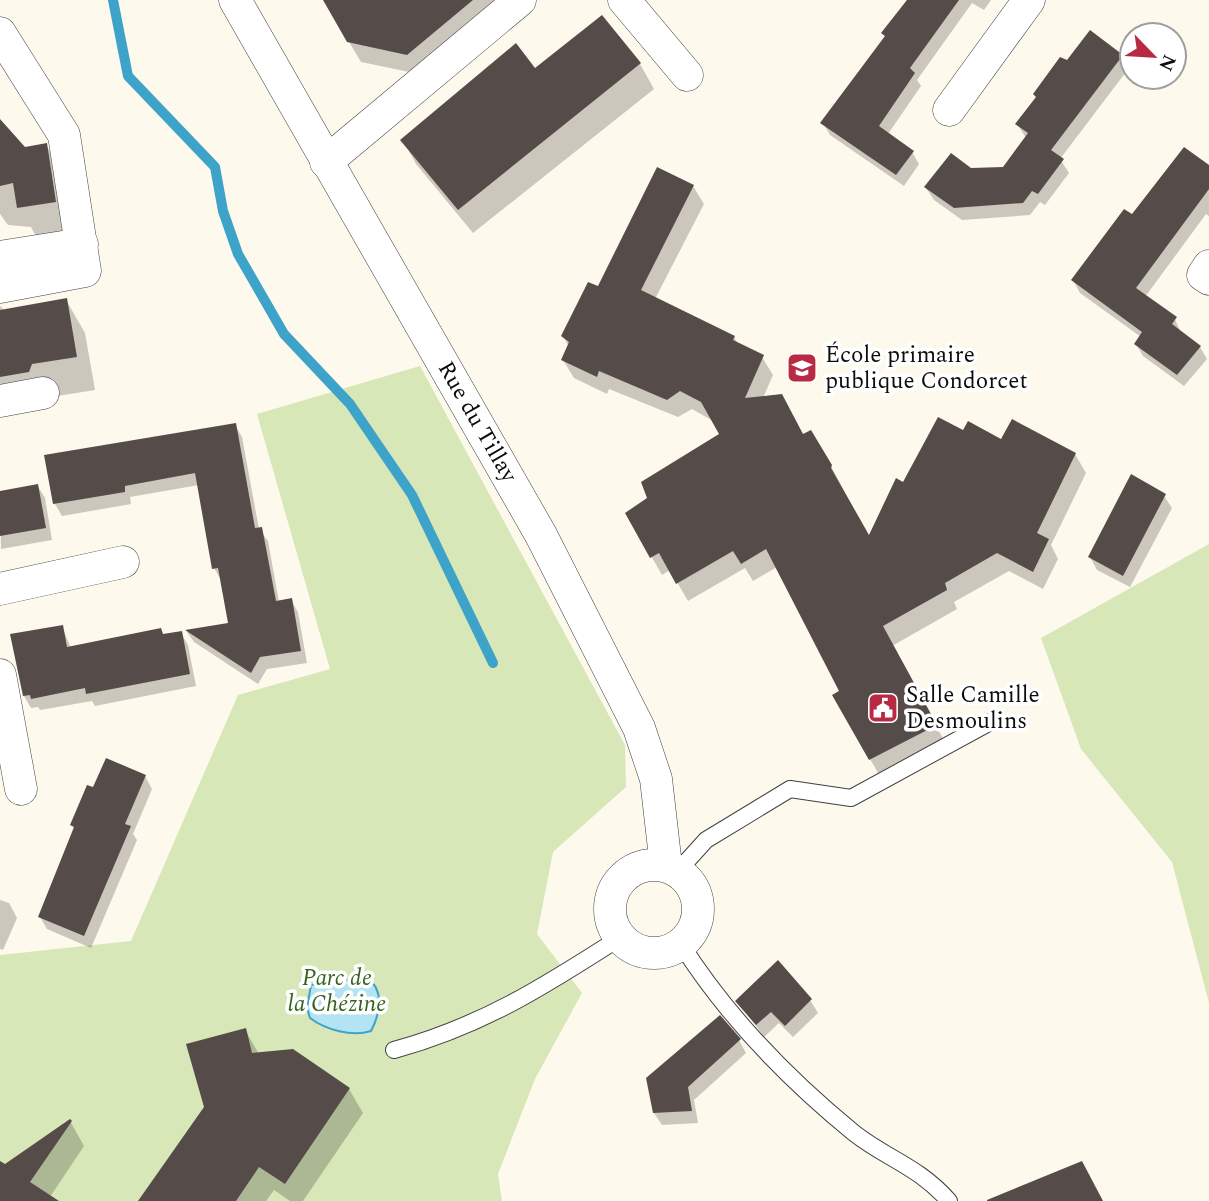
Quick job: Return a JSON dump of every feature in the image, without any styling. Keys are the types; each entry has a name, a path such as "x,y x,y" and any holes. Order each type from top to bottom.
{"street":[{"name":"Rue du Tillay","path":"234,0 326,162 405,293 541,535 639,728 656,779 672,869"},
{"path":"326,162 520,0"},
{"path":"624,0 688,75"},
{"path":"949,110 1029,0"},
{"path":"0,33 64,135 85,271 0,288"},
{"path":"0,257 82,244"},
{"path":"1209,266 1203,275 1209,279"},
{"path":"0,401 43,393"},
{"path":"0,589 123,562"},
{"path":"0,675 21,789"},
{"path":"640,867 672,869 696,892 698,906 691,933 681,944 654,953 640,951 621,937 612,920 610,905 620,882 640,867"}],"lane":[{"path":"672,869 706,840 790,789 851,797 994,720"},
{"path":"394,1050 481,1021 557,979 621,937"},
{"path":"681,944 724,1005 767,1051 856,1134 929,1179 949,1201"}],"green space":[{"name":"Parc de la Chézine","path":"420,366 625,745 626,787 553,852 537,934 582,993 535,1079 498,1174 502,1201 0,1201 0,955 131,941 238,695 330,669 257,414"},
{"path":"1209,544 1209,1003 1172,862 1081,749 1041,638"}],"water":[{"path":"367,978 373,983 379,996 377,1017 371,1031 339,1031 310,1018 307,1008 311,985"}],"building":[{"path":"323,0 473,0 407,55 347,42"},
{"path":"907,0 959,0 910,68 915,73 879,126 914,151 896,175 820,123 885,36 881,33"},
{"path":"602,15 641,63 458,210 400,140 516,43 535,68"},
{"path":"1090,30 1118,51 1118,62 1051,150 1064,159 1038,194 1032,191 1023,203 954,208 924,187 951,153 971,168 1003,167 1028,133 1015,124 1036,97 1033,94 1060,57 1067,60"},
{"path":"0,119 25,147 47,143 56,202 17,208 13,183 0,186"},
{"path":"1184,147 1209,165 1209,189 1136,288 1177,317 1172,324 1201,346 1177,375 1134,344 1142,332 1071,280 1124,209 1132,214"},
{"path":"657,167 694,185 641,290 735,336 733,340 764,355 745,398 782,394 803,434 811,430 869,535 896,478 903,482 938,417 963,430 968,421 1001,439 1012,419 1076,453 1037,533 1049,539 1033,572 997,553 945,583 947,590 883,626 937,725 869,760 832,695 839,691 766,549 741,564 733,551 676,584 659,553 650,558 625,513 647,498 641,482 719,434 701,402 680,391 667,400 599,371 597,377 561,360 569,342 561,336 588,282 598,286"},
{"path":"67,298 77,357 32,364 29,372 0,377 0,310"},
{"path":"236,423 255,528 262,527 276,601 292,598 301,651 260,657 251,673 185,630 228,623 218,568 212,569 195,473 125,486 125,492 53,504 44,455"},
{"path":"1131,474 1166,494 1123,576 1088,557"},
{"path":"38,484 46,528 0,536 0,491"},
{"path":"63,625 67,647 161,628 163,634 182,631 190,674 86,694 85,688 31,699 30,695 23,696 10,634"},
{"path":"106,758 146,775 125,824 131,826 84,936 38,917 74,827 70,825 87,785 93,787"},
{"path":"778,960 812,999 785,1026 771,1012 756,1025 735,1001"},
{"path":"720,1015 741,1039 688,1087 692,1111 653,1113 646,1078"},
{"path":"246,1028 252,1053 293,1049 350,1088 285,1184 259,1167 236,1201 138,1201 204,1107 186,1044"},
{"path":"70,1119 72,1121 30,1182 59,1201 0,1201 0,1161 5,1164"},
{"path":"1082,1161 1103,1201 987,1201 987,1200"}],"waterway":[{"path":"113,0 128,76 215,167 223,211 238,254 284,334 350,404 412,495 493,663"}],"place":[{"name":"École primaire publique Condorcet","path":"802,368"},
{"name":"Salle Camille Desmoulins","path":"883,708"}]}
